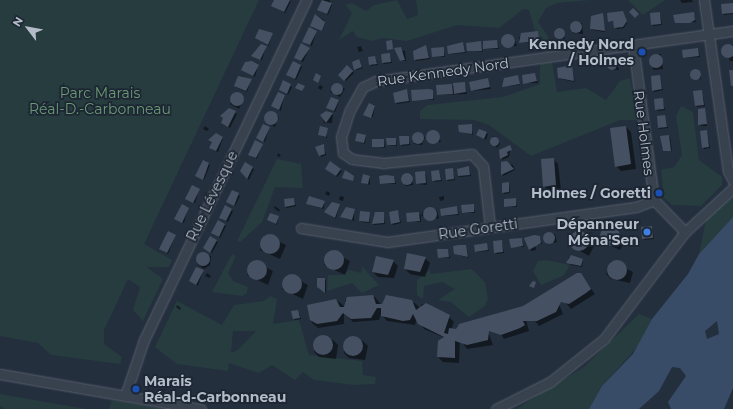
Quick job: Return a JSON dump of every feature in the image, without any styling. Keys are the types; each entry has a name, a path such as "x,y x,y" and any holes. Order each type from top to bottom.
{"street":[{"name":"Rue Lévesque","path":"125,396 144,340 306,0"},
{"path":"704,0 710,34 728,171 733,181"},
{"name":"Rue Kennedy Nord","path":"490,227 483,166 472,154 384,163 352,160 343,153 342,137 359,91 376,81 733,31"},
{"name":"Rue Holmes","path":"633,45 654,200"},
{"path":"496,409 550,382 604,339 686,232 733,188"},
{"path":"654,200 686,232"},
{"name":"Rue Goretti","path":"301,228 378,243 636,207 654,200"},
{"path":"0,374 201,409"}],"green space":[{"name":"Parc Marais Réal-D.-Carbonneau","path":"0,0 259,0 144,244 172,260 169,267 147,267 163,279 143,321 133,310 140,287 128,279 104,330 104,344 122,357 120,364 51,355 38,343 0,336"},
{"path":"397,0 407,19 418,15 416,0 590,0 557,3 546,8 538,22 549,38 551,51 547,52 539,45 529,10 523,9 499,28 457,25 407,41 383,38 372,41 357,37 353,31 339,40 352,13 346,5 352,3 366,11 374,5"},
{"path":"628,0 665,0 643,15"},
{"path":"552,62 557,92 586,88 606,100 620,81 630,78 637,120 620,120 531,156 489,125 474,120 420,119 420,111 427,105 503,97 540,84 540,64"},
{"path":"681,106 693,112 699,160 722,177 722,185 701,206 672,205 664,198 661,170 674,167 682,155 676,116"},
{"path":"277,159 301,164 303,188 275,187 262,222 240,242 237,241"},
{"path":"733,195 733,217 699,254 706,220"},
{"path":"232,254 236,256 228,273 233,281 248,287 247,293 242,296 212,292"},
{"path":"547,260 569,265 563,276 541,285 533,271 538,261"},
{"path":"362,266 379,285 362,293 352,283 327,291 328,275 343,275 349,270 361,273"},
{"path":"472,269 485,282 488,299 485,306 469,317 451,302 438,300 455,289 442,282 424,286 423,299 417,295 417,280 430,270 431,274"},
{"path":"270,296 277,299 273,324 299,320 309,355 362,361 363,375 376,377 375,384 354,385 314,380 303,372 295,380 272,365 259,373 229,363 228,371 177,364 155,347 177,301 222,325 234,305 264,301","holes":["233,331 256,331 238,350 231,353"]},
{"path":"639,314 652,319 640,344 602,386 589,409 516,409 584,367"},
{"path":"0,394 86,409 6,409 0,406"},
{"path":"112,400 152,407 162,409 109,409"}],"water":[{"path":"733,217 733,388 724,409 671,409 668,402 686,376 680,368 672,367 659,391 639,409 589,409 602,386 633,354 652,319 688,274 699,254","holes":["717,321 719,334 707,339 705,331"]}],"building":[{"path":"274,0 290,0 284,12 271,6"},
{"path":"322,0 332,3 327,14 317,10"},
{"path":"733,3 733,13 722,14 721,4"},
{"path":"633,8 639,14 635,18 629,12"},
{"path":"623,11 627,21 623,27 614,28 613,21 608,22 607,13"},
{"path":"660,12 661,24 651,25 650,13"},
{"path":"694,12 695,20 690,23 675,23 673,15"},
{"path":"603,13 605,31 590,29 591,16"},
{"path":"315,14 325,22 322,31 310,26"},
{"path":"578,21 581,22 581,32 574,33 571,32 570,25 571,22"},
{"path":"309,27 317,31 310,45 302,42"},
{"path":"559,27 563,29 565,33 563,37 559,39 555,37 553,33 555,29"},
{"path":"259,29 273,33 268,45 255,38"},
{"path":"538,31 539,41 519,43 521,33"},
{"path":"508,34 513,36 515,41 513,46 508,48 503,46 501,41 503,36"},
{"path":"392,40 393,49 387,50 386,41"},
{"path":"497,40 498,48 483,49 483,41"},
{"path":"481,41 482,51 467,51 466,43"},
{"path":"463,42 465,52 448,54 447,46"},
{"path":"301,43 310,48 301,61 294,58"},
{"path":"261,44 267,46 260,60 251,56"},
{"path":"728,44 733,46 735,51 733,56 728,58 723,56 721,51 723,46"},
{"path":"426,45 429,58 414,60 413,51"},
{"path":"401,47 405,60 400,61 394,48"},
{"path":"444,47 444,56 432,57 431,48"},
{"path":"698,48 699,56 683,58 682,50"},
{"path":"390,53 391,62 382,63 381,54"},
{"path":"653,54 659,54 663,58 663,64 659,68 653,68 649,64 649,58"},
{"path":"375,56 377,64 369,65 368,57"},
{"path":"359,59 362,67 354,70 352,62"},
{"path":"610,60 614,60 616,61 616,69 610,70 607,67 607,63"},
{"path":"252,61 259,65 253,76 241,70 245,62"},
{"path":"293,61 301,65 295,79 286,75"},
{"path":"347,65 353,71 344,81 338,75"},
{"path":"572,65 574,81 558,78 557,68"},
{"path":"693,69 697,69 699,70 699,78 693,79 690,76 690,72"},
{"path":"729,70 733,70 733,86 731,86"},
{"path":"316,73 321,76 318,83 313,80"},
{"path":"535,73 537,81 523,84 522,75"},
{"path":"518,75 520,84 502,87 504,78"},
{"path":"660,75 662,89 652,91 651,76"},
{"path":"238,76 252,79 246,91 234,86"},
{"path":"488,78 490,87 471,91 469,82"},
{"path":"283,80 291,84 287,94 279,90"},
{"path":"465,82 466,92 454,94 453,83"},
{"path":"298,83 305,86 302,91 295,88"},
{"path":"337,83 341,85 343,89 341,93 337,95 333,93 331,89 333,85"},
{"path":"452,84 453,94 437,95 436,85"},
{"path":"407,89 409,101 395,103 393,93"},
{"path":"411,90 433,90 433,99 412,101"},
{"path":"702,90 704,105 695,106 693,91"},
{"path":"237,92 242,94 244,99 242,104 237,106 232,104 230,99 232,94"},
{"path":"278,92 285,95 279,110 271,106"},
{"path":"331,97 339,100 334,111 326,108"},
{"path":"663,98 664,109 655,110 654,99"},
{"path":"369,103 375,106 371,118 363,115"},
{"path":"229,108 236,111 228,127 221,123 223,118 220,116"},
{"path":"705,108 707,124 698,125 698,109"},
{"path":"271,111 276,113 278,118 276,123 271,125 266,123 264,118 266,113"},
{"path":"326,111 333,113 326,123 320,115"},
{"path":"665,115 667,127 658,128 657,116"},
{"path":"263,124 270,127 263,142 256,138"},
{"path":"472,124 472,134 459,132 458,125"},
{"path":"320,126 328,128 326,137 318,135"},
{"path":"626,126 631,164 615,167 610,128"},
{"path":"479,129 487,132 484,139 476,135"},
{"path":"433,130 438,132 440,137 438,142 433,144 428,142 426,137 428,132"},
{"path":"707,130 709,147 702,148 700,131"},
{"path":"416,132 420,132 424,138 420,144 416,144 412,140 412,136"},
{"path":"216,133 223,137 216,151 209,148 212,142 208,140"},
{"path":"357,133 366,135 364,143 355,141"},
{"path":"669,135 671,151 663,151 660,136"},
{"path":"399,136 409,136 409,144 400,145"},
{"path":"494,136 499,141 494,146 489,141"},
{"path":"386,138 396,138 396,145 387,145"},
{"path":"372,139 384,139 384,147 372,147"},
{"path":"255,140 263,144 256,158 248,155"},
{"path":"324,144 325,154 319,156 315,147"},
{"path":"510,145 512,150 507,152 508,155 500,159 499,150"},
{"path":"554,158 556,185 543,187 541,159"},
{"path":"203,160 209,163 203,180 195,176"},
{"path":"330,161 341,169 336,176 325,169"},
{"path":"507,161 514,169 501,175 501,162"},
{"path":"245,162 253,167 247,179 240,171"},
{"path":"469,166 470,175 458,176 457,169"},
{"path":"453,168 454,179 446,180 445,169"},
{"path":"345,170 354,176 353,181 342,178"},
{"path":"439,170 441,180 432,181 431,171"},
{"path":"425,171 426,183 416,184 415,172"},
{"path":"405,173 409,173 413,179 409,185 405,185 401,181 401,177"},
{"path":"363,174 370,176 368,184 361,183"},
{"path":"379,176 394,176 395,183 380,184"},
{"path":"509,182 509,192 502,193 502,183"},
{"path":"192,185 200,189 193,203 185,199"},
{"path":"232,190 239,193 234,206 226,202"},
{"path":"309,196 325,201 322,208 306,204"},
{"path":"294,198 295,205 285,207 284,199"},
{"path":"516,198 516,206 504,207 504,199"},
{"path":"332,202 340,204 335,218 324,212"},
{"path":"182,204 189,208 182,223 174,219"},
{"path":"474,204 474,212 462,213 461,205"},
{"path":"225,205 232,209 226,221 219,218"},
{"path":"457,206 458,214 441,216 440,209"},
{"path":"346,207 355,209 352,220 340,217"},
{"path":"430,207 435,209 437,214 435,219 430,221 425,219 423,214 425,209"},
{"path":"398,210 400,222 391,224 389,212"},
{"path":"360,211 370,212 369,222 359,221"},
{"path":"375,212 384,212 384,223 372,224"},
{"path":"419,212 420,221 407,222 406,213"},
{"path":"270,213 279,216 276,224 267,220"},
{"path":"218,220 225,224 219,237 211,233"},
{"path":"610,226 617,229 620,236 617,243 610,246 603,243 600,236 603,229"},
{"name":"Dépanneur Ména'Sen","path":"652,226 653,238 642,239 641,227"},
{"path":"168,231 176,235 167,253 159,249"},
{"path":"579,231 586,234 589,241 586,248 579,251 572,248 569,241 572,234"},
{"path":"549,232 553,234 555,238 553,242 549,244 545,242 543,238 545,234"},
{"path":"270,234 277,237 280,244 277,251 270,254 263,251 260,244 263,237"},
{"path":"534,235 540,236 541,243 529,250 524,238"},
{"path":"210,236 217,240 210,253 203,248"},
{"path":"522,238 523,246 511,248 509,239"},
{"path":"502,240 503,252 494,253 493,241"},
{"path":"487,243 488,250 475,252 474,245"},
{"path":"466,245 468,257 454,254 453,246"},
{"path":"437,249 448,249 449,257 438,258"},
{"path":"334,250 341,253 344,260 341,267 334,270 327,267 324,260 327,253"},
{"path":"200,252 206,252 210,256 210,262 206,266 200,266 196,262 196,256"},
{"path":"407,253 426,257 420,272 404,269"},
{"path":"571,255 583,259 581,266 566,263"},
{"path":"376,256 394,260 388,275 372,272"},
{"path":"257,260 264,263 267,270 264,277 257,280 250,277 247,270 250,263"},
{"path":"617,260 624,263 627,270 624,277 617,280 610,277 607,270 610,263"},
{"path":"196,267 204,270 196,285 189,281"},
{"path":"577,273 581,273 591,289 586,293 569,304 561,302 556,312 537,321 523,321 525,325 520,328 501,335 489,331 488,340 467,345 455,341 455,358 437,357 438,341 444,337 418,324 413,314 410,320 403,321 381,316 381,308 377,308 371,318 351,319 343,313 337,321 317,324 310,320 307,305 336,299 340,307 344,307 347,297 373,295 376,304 382,304 386,295 412,300 416,310 426,303 450,315 444,333 448,334 449,328 456,329 459,324 523,306"},
{"path":"292,274 299,277 302,284 299,291 292,294 285,291 282,284 285,277"},
{"path":"317,278 325,278 325,293 317,287"},
{"path":"533,281 536,282 534,288 529,286"},
{"path":"298,310 300,318 293,319 291,311"},
{"path":"323,335 330,338 333,345 330,352 323,355 316,352 313,345 316,338"},
{"path":"353,336 360,339 363,346 360,353 353,356 346,353 343,346 346,339"}],"place":[{"name":"Kennedy Nord / Holmes","path":"642,52"},
{"name":"Holmes / Goretti","path":"659,193"},
{"name":"Dépanneur Ména'Sen","path":"647,232"},
{"name":"Marais Réal-d-Carbonneau","path":"136,389"}]}
